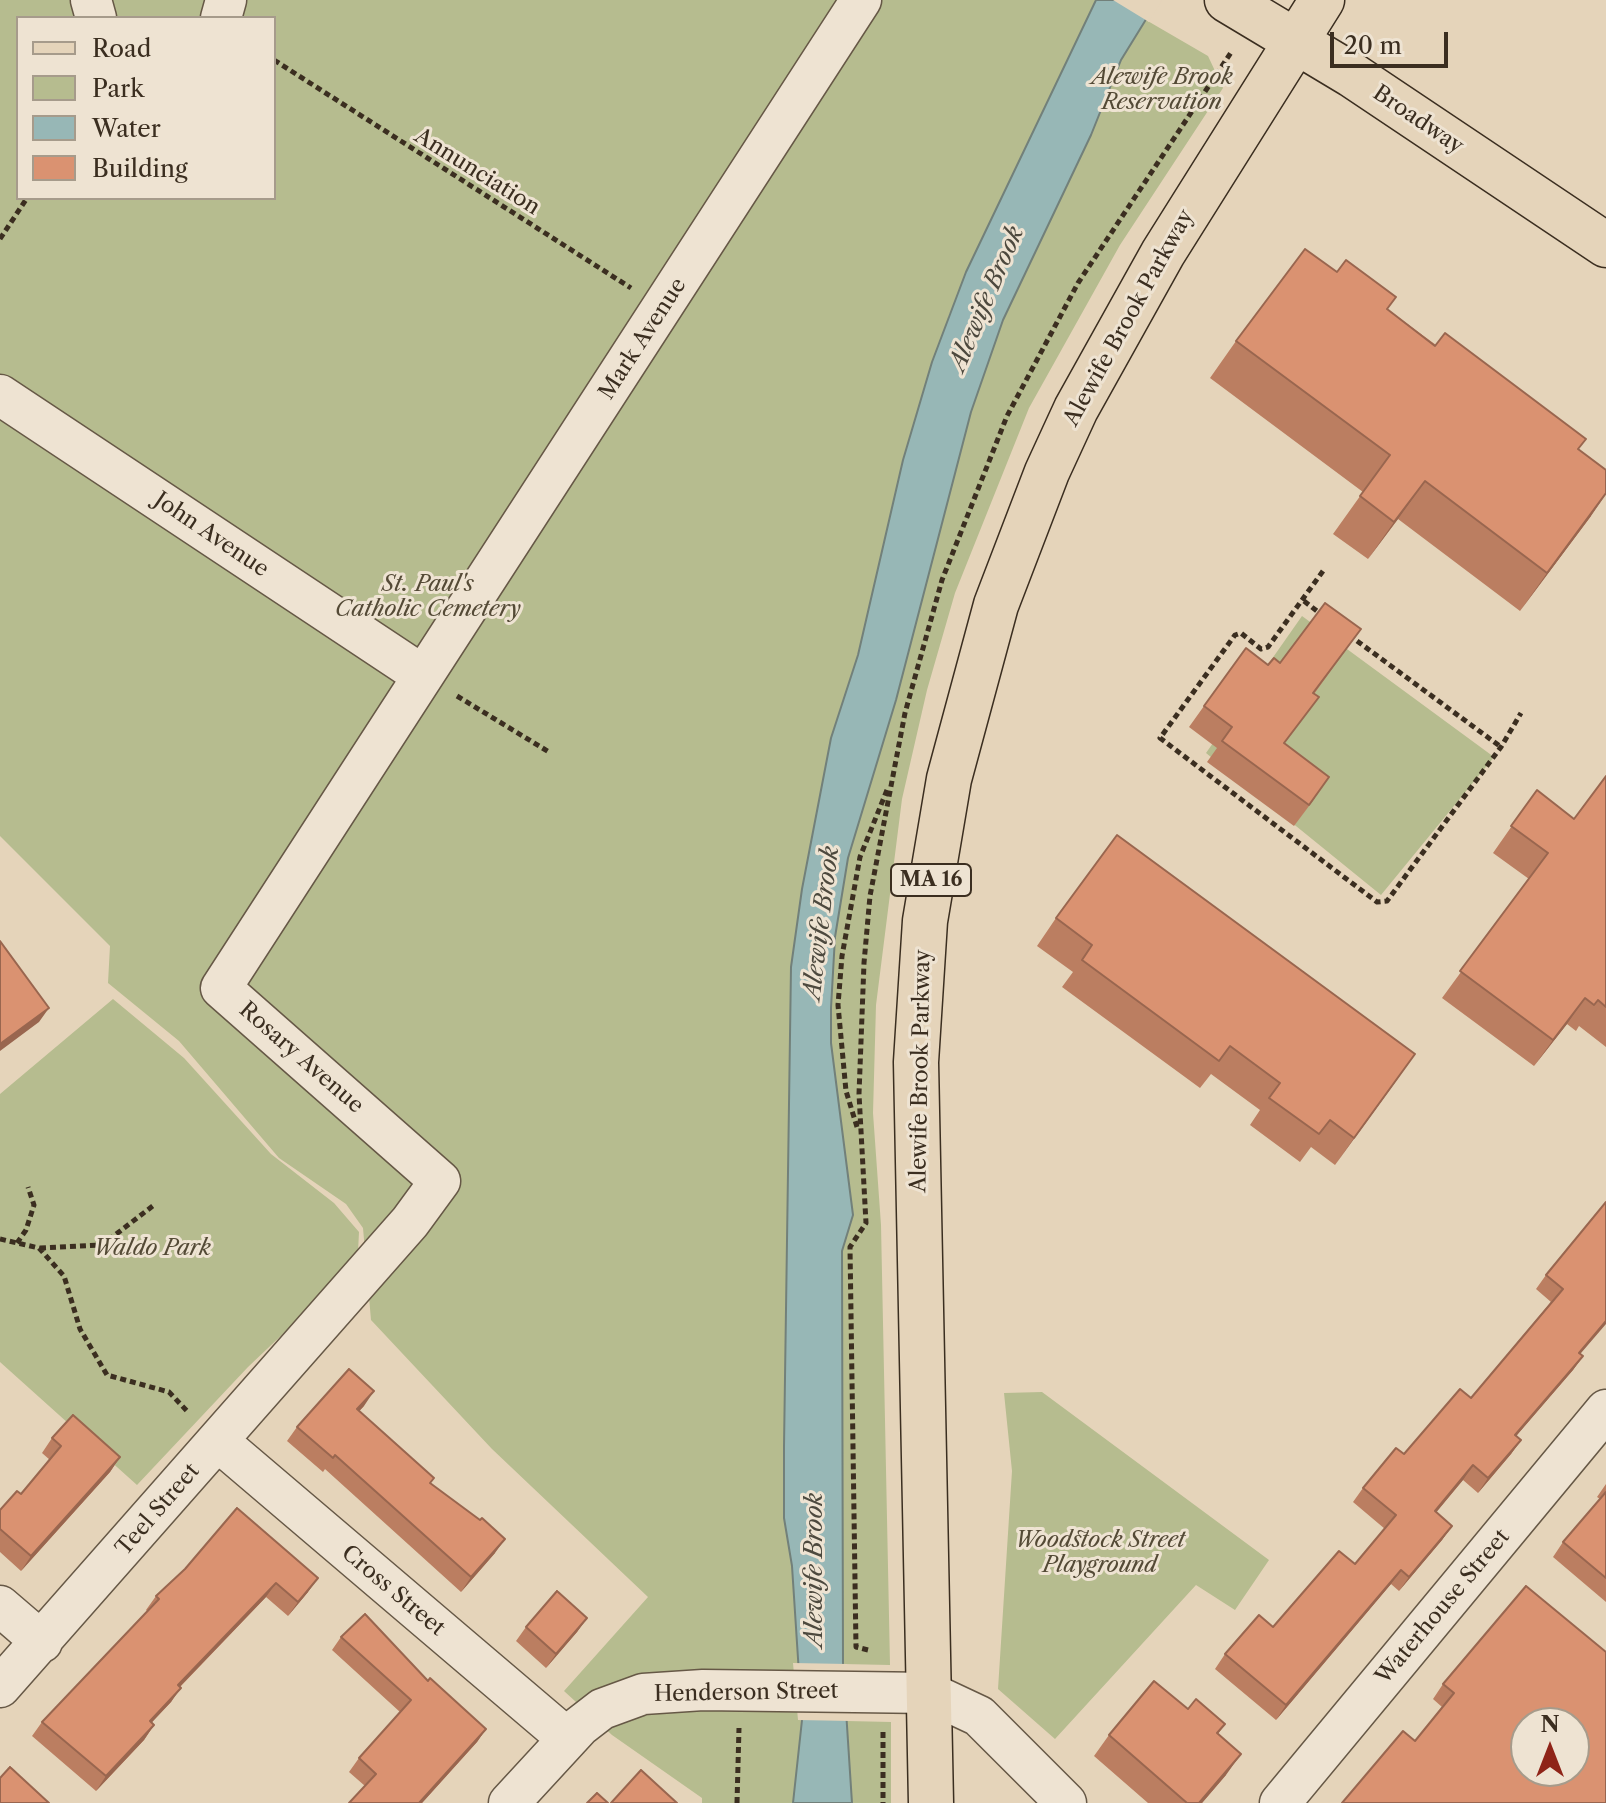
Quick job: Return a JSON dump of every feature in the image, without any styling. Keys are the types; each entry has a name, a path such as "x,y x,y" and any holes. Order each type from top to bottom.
{"main road":[{"name":"Broadway","path":"1227,0 1295,40 1606,245"},
{"name":"Alewife Brook Parkway","path":"931,1803 916,1050 928,897 949,779 996,605 1061,441 1132,305 1322,0"}],"street":[{"name":"Mark Avenue","path":"422,675 664,308 861,0"},
{"name":"John Avenue","path":"0,395 422,675"},
{"name":"Rosary Avenue","path":"314,1332 410,1222 440,1181 221,988 422,675"},
{"name":"Teel Street","path":"0,1687 314,1332"},
{"name":"Waterhouse Street","path":"1280,1803 1606,1410"},
{"name":"Cross Street","path":"219,1442 568,1739"},
{"path":"0,1606 42,1642"},
{"name":"Henderson Street","path":"509,1803 568,1739 602,1709 628,1697 682,1691 930,1693"},
{"path":"930,1693 979,1716 1066,1803"}],"path":[{"name":"Annunciation","path":"276,61 664,308"},
{"path":"0,239 26,200"},
{"path":"1323,571 1304,601 1264,649 1241,633 1235,635 1161,734 1161,739 1381,903 1387,901 1501,747 1521,713"},
{"path":"1304,601 1328,620"},
{"path":"1341,629 1501,747"},
{"path":"422,675 549,752"},
{"path":"859,1135 846,1091 838,1005 842,956 860,857 875,812 890,785"},
{"path":"17,1243 26,1230 34,1205 28,1187"},
{"path":"0,1239 39,1248 102,1245 154,1205"},
{"path":"859,1234 850,1247 856,1647 876,1652"},
{"path":"39,1248 64,1276 80,1329 107,1375 169,1392 190,1415"},
{"path":"737,1803 739,1714"},
{"path":"883,1730 883,1803"}],"green space":[{"name":"St. Paul's Catholic Cemetery","path":"0,0 1096,0 949,315 858,655 831,738 802,889 791,967 784,1446 784,1518 792,1566 802,1720 793,1803 702,1803 702,1798 612,1735 564,1691 648,1597 492,1449 371,1320 363,1228 346,1204 279,1158 179,1041 108,983 110,946 0,836"},
{"name":"Alewife Brook Reservation","path":"1146,20 1208,56 1223,88 1120,245 1029,408 955,593 927,690 902,799 876,1005 873,1113 881,1225 890,1665 843,1664 842,1251 853,1215 831,1043 831,1008 835,937 848,858 896,700 971,412 1003,320 1091,135 1121,60"},
{"path":"1302,616 1494,757 1381,895 1206,753"},
{"name":"Waldo Park","path":"113,999 184,1058 271,1154 334,1203 359,1232 358,1252 325,1294 248,1367 137,1485 0,1362 0,1094"},
{"name":"Woodstock Street Playground","path":"1042,1392 1269,1560 1235,1610 1196,1585 1055,1739 998,1689 1012,1471 1004,1393"},
{"path":"847,1721 891,1722 891,1803 852,1803"}],"water":[{"name":"Alewife Brook","path":"1096,0 1158,0 1121,60 1091,135 1003,320 971,412 896,700 848,858 835,937 831,1043 853,1215 842,1251 843,1664 852,1803 793,1803 802,1720 792,1566 784,1518 784,1446 791,967 802,889 831,738 858,655 903,460 932,362 966,272"}],"pier":[{"path":"1113,0 1162,0 1149,22"},
{"path":"793,1663 847,1664 851,1721 798,1720"}],"building":[{"path":"1305,249 1337,272 1346,260 1396,297 1387,309 1435,346 1445,333 1586,439 1578,449 1606,470 1606,493 1547,573 1425,481 1394,522 1360,496 1390,455 1236,341"},
{"path":"1325,603 1361,629 1313,693 1319,697 1284,743 1329,777 1309,805 1222,741 1232,727 1204,706 1246,648 1268,665 1274,658 1280,663"},
{"path":"1606,776 1606,1007 1598,1000 1594,1005 1585,998 1553,1040 1460,971 1548,853 1511,826 1537,790 1574,819"},
{"path":"1117,835 1415,1054 1354,1138 1330,1120 1319,1134 1269,1098 1280,1083 1230,1046 1219,1061 1082,960 1092,945 1056,918"},
{"path":"0,941 49,1008 0,1044"},
{"path":"1606,1202 1606,1321 1579,1353 1583,1356 1515,1435 1521,1440 1488,1478 1473,1465 1435,1511 1452,1526 1409,1577 1401,1570 1286,1705 1225,1654 1259,1615 1273,1627 1339,1551 1355,1564 1396,1515 1363,1488 1396,1448 1404,1454 1460,1389 1471,1398 1563,1289 1546,1275"},
{"path":"349,1369 374,1391 357,1409 434,1478 430,1483 480,1520 482,1518 505,1539 471,1577 335,1455 333,1458 297,1427"},
{"path":"73,1415 120,1457 31,1556 0,1529 0,1510 17,1491 21,1494 61,1446 52,1438"},
{"path":"1606,1492 1606,1578 1563,1542"},
{"path":"237,1508 318,1578 298,1602 276,1583 178,1685 181,1688 150,1721 154,1725 106,1776 42,1722 159,1599 156,1596 185,1569"},
{"path":"1526,1586 1606,1652 1606,1803 1342,1803 1403,1731 1415,1741 1454,1693 1443,1684"},
{"path":"557,1591 587,1618 556,1654 526,1627"},
{"path":"365,1614 428,1681 430,1678 486,1729 419,1803 349,1803 376,1774 359,1758 411,1700 341,1637"},
{"path":"1154,1681 1188,1709 1196,1699 1225,1724 1217,1733 1241,1754 1199,1803 1187,1803 1109,1735"},
{"path":"10,1767 49,1803 0,1803 0,1778"},
{"path":"641,1770 677,1803 611,1803"},
{"path":"597,1793 608,1803 587,1803"}]}
